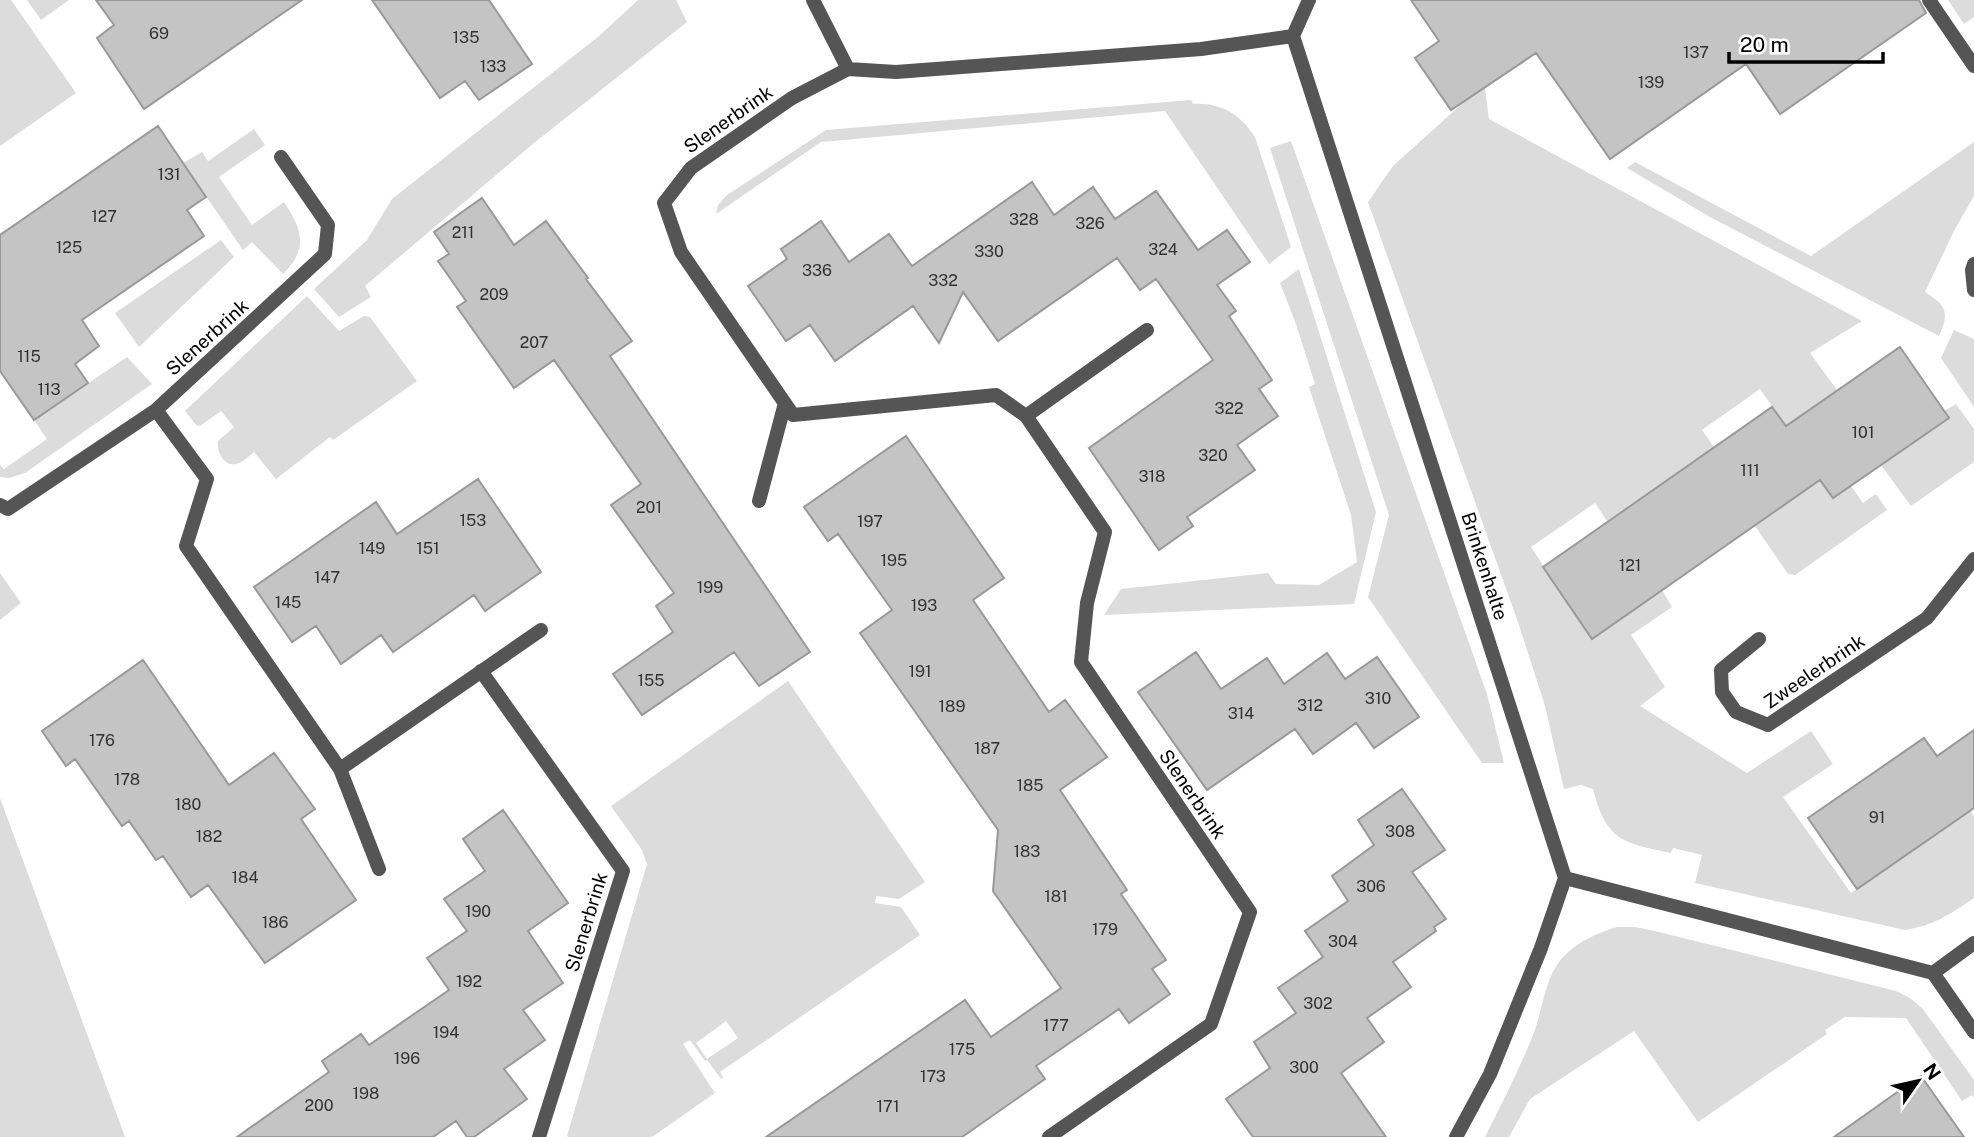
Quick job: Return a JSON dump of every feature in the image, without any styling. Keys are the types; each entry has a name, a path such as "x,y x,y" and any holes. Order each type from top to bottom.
{"street":[{"path":"813,0 848,69 896,72 1201,49 1293,36 1309,0"},
{"path":"1929,0 1974,65"},
{"name":"Brinkenhalte","path":"1293,36 1565,878"},
{"name":"Slenerbrink","path":"848,69 792,98 691,167 664,203 681,252 793,415 996,395 1026,416 1105,532 1087,603 1081,662 1250,912 1211,1024 1049,1137"},
{"name":"Slenerbrink","path":"0,505 8,509 156,410 325,254 328,225 281,156"},
{"path":"1974,264 1974,290"},
{"path":"1026,416 1147,330"},
{"path":"759,501 785,403"},
{"path":"156,410 207,479 186,546 340,769 379,869"},
{"name":"Zweelerbrink","path":"1759,639 1721,670 1722,692 1736,712 1768,725 1927,618 1974,559"},
{"path":"340,769 541,630"},
{"name":"Slenerbrink","path":"481,671 623,871 539,1137"},
{"path":"1456,1137 1489,1074 1541,948 1565,878 1933,973 1974,1032"},
{"path":"1933,973 1974,943"}],"shaded area":[{"path":"0,0 11,0 76,93 0,146"},
{"path":"27,0 69,0 41,20"},
{"path":"638,0 676,0 687,22 534,143 365,286 371,297 339,317 314,289 367,240 392,199 599,36"},
{"path":"1948,0 1974,0 1974,17 1964,24"},
{"path":"1485,88 1489,119 1862,321 1810,353 1837,390 1786,426 1760,389 1702,430 1714,447 1607,521 1595,503 1531,547 1592,638 1662,590 1672,607 1631,635 1665,687 1640,706 1747,773 1811,731 1833,764 1783,797 1851,893 1970,810 1974,816 1974,898 1950,914 1905,930 1695,883 1702,855 1673,848 1671,853 1628,842 1610,829 1593,789 1581,785 1564,789 1545,706 1519,625 1368,202 1393,166 1465,101"},
{"path":"1191,100 1193,104 1212,105 1228,111 1243,122 1255,137 1291,247 1269,264 1165,111 821,142 716,214 718,205 727,195 826,130"},
{"path":"254,129 265,145 219,177 252,225 284,202 295,221 300,239 297,256 283,274 252,242 243,250 183,163 202,152 208,161"},
{"path":"1291,141 1487,694 1504,763 1482,763 1368,597 1389,515 1270,148"},
{"path":"1974,142 1974,196 1925,292 1938,301 1944,310 1939,336 1710,217 1627,168 1635,162 1811,256"},
{"path":"221,240 234,257 139,347 115,313"},
{"path":"1299,269 1376,512 1354,604 1104,615 1121,589 1268,573 1276,584 1319,585 1357,562 1351,515 1309,387 1315,384 1280,283"},
{"path":"307,296 339,331 364,316 370,317 417,381 333,440 330,437 276,479 254,452 239,463 226,462 218,450 218,441 234,427 221,411 200,426 196,425 185,411"},
{"path":"1954,330 1974,339 1974,407 1941,358"},
{"path":"127,357 152,384 25,473 9,478 0,477 0,465 4,469 47,439 34,420"},
{"path":"1956,404 1974,429 1974,462 1911,506 1881,465 1948,418 1944,411"},
{"path":"1820,480 1833,498 1851,486 1863,503 1876,494 1887,510 1795,575 1788,574 1755,526"},
{"path":"0,573 21,603 0,620"},
{"path":"788,681 925,882 899,899 876,896 875,903 901,907 920,935 720,1072 723,1077 721,1079 690,1040 683,1044 715,1093 652,1137 568,1137 647,864 642,850 611,806","holes":["726,1021 738,1038 707,1059 696,1043"]},
{"path":"0,798 125,1137 0,1137"},
{"path":"1617,927 1655,931 1896,991 1923,1009 1974,1080 1974,1098 1972,1095 1962,1101 1906,1018 1845,1017 1825,1030 1827,1034 1698,1122 1634,1031 1530,1099 1509,1137 1485,1137 1528,1048 1549,982 1558,963 1570,950 1583,942"}],"building":[{"path":"96,0 302,0 144,109 97,38 114,25"},
{"path":"372,0 489,0 532,64 479,100 465,81 440,98"},
{"path":"1411,0 1919,0 1926,13 1780,114 1746,64 1610,159 1536,53 1451,110 1415,58 1439,41"},
{"path":"158,126 206,197 187,210 204,236 82,320 99,346 75,364 88,383 34,420 0,371 0,235"},
{"path":"1032,182 1054,215 1093,187 1115,219 1156,191 1198,250 1227,230 1250,262 1217,285 1236,311 1229,316 1272,380 1259,389 1278,416 1237,445 1255,470 1187,517 1193,526 1159,550 1089,448 1213,360 1156,279 1140,290 1117,258 998,341 963,292 939,343 913,306 835,361 810,325 786,341 748,286 787,259 781,249 821,221 849,262 889,234 912,266"},
{"path":"482,198 514,245 546,221 588,278 586,279 632,341 610,356 810,652 759,686 734,652 642,715 613,674 673,632 656,606 674,593 611,505 641,484 554,360 514,388 457,307 466,301 438,261 449,254 434,232"},
{"path":"1900,347 1949,418 1833,498 1820,480 1592,639 1543,567 1772,407 1786,426"},
{"path":"906,436 1004,578 973,600 1049,712 1065,700 1107,757 1060,790 1127,890 1121,894 1166,960 1152,969 1170,994 1129,1023 1119,1009 1036,1066 1045,1079 962,1137 766,1137 965,1000 991,1037 1061,988 993,891 998,830 860,633 892,610 838,534 828,541 804,507"},
{"path":"478,479 541,572 485,611 474,595 393,652 381,635 341,664 316,626 292,642 254,587 376,502 397,534"},
{"path":"1196,652 1221,689 1267,658 1284,684 1327,653 1345,679 1377,657 1419,717 1374,748 1356,723 1313,754 1295,729 1207,790 1138,692"},
{"path":"143,660 229,785 274,753 315,809 301,819 356,900 265,963 208,885 191,897 163,856 156,860 129,821 122,826 75,759 66,766 42,731"},
{"path":"1974,730 1974,808 1857,889 1808,818 1924,738 1937,756"},
{"path":"1402,789 1445,850 1412,872 1446,919 1434,927 1436,931 1393,962 1411,987 1367,1018 1384,1042 1341,1073 1386,1137 1253,1137 1226,1099 1270,1068 1254,1042 1296,1013 1278,988 1323,957 1305,931 1348,901 1332,876 1374,845 1358,820"},
{"path":"503,810 568,903 528,931 563,983 523,1010 545,1040 504,1069 527,1099 474,1137 467,1137 456,1121 433,1137 237,1137 329,1072 322,1061 361,1034 369,1045 449,990 427,958 467,931 444,899 485,871 463,839"},
{"path":"1921,1076 1964,1137 1834,1137 1903,1088"}]}
